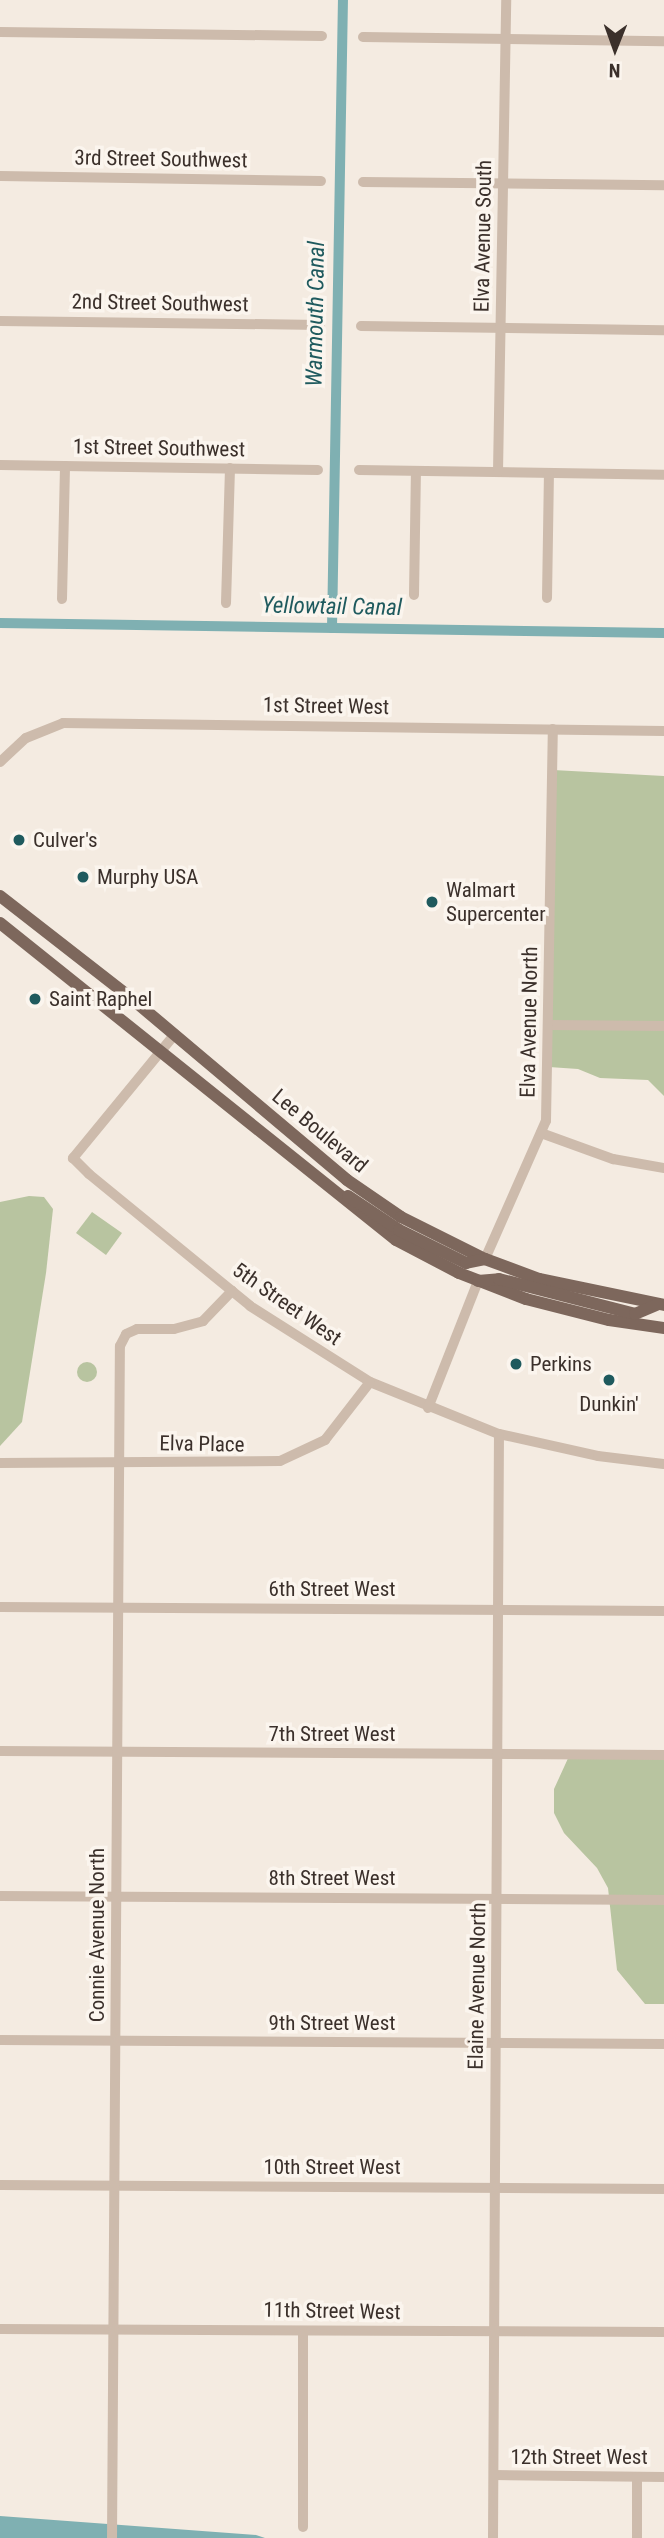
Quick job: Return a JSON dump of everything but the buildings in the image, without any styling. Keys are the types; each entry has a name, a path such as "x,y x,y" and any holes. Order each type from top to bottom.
{"main road":[{"name":"Lee Boulevard","path":"0,896 175,1034 373,1199 432,1235 485,1259 573,1289 661,1304"},
{"name":"Lee Boulevard","path":"0,923 320,1182 396,1240 478,1281 566,1311 664,1328"},
{"path":"320,1182 455,1258 467,1263 485,1259"},
{"path":"478,1281 499,1279 635,1314 661,1304"}],"street":[{"name":"Elva Avenue South","path":"498,472 506,0"},
{"path":"0,32 322,36"},
{"path":"363,37 664,41"},
{"name":"3rd Street Southwest","path":"0,176 321,181"},
{"path":"363,182 664,186"},
{"name":"2nd Street Southwest","path":"0,321 320,325"},
{"path":"361,326 664,330"},
{"name":"1st Street Southwest","path":"0,465 318,470"},
{"path":"62,599 65,466"},
{"path":"226,603 230,468"},
{"path":"359,470 664,475"},
{"path":"415,595 416,471"},
{"path":"547,598 549,473"},
{"name":"1st Street West","path":"0,762 26,738 63,723 664,731"},
{"name":"Elva Avenue North","path":"485,1259 541,1133 548,1104 553,729"},
{"path":"548,1026 664,1026"},
{"name":"5th Street West","path":"175,1034 73,1158 232,1291 297,1339 370,1382 428,1408 499,1434 598,1456 664,1464"},
{"path":"541,1133 613,1159 664,1168"},
{"path":"428,1408 478,1281"},
{"name":"Connie Avenue North","path":"112,2538 120,1346 126,1334 137,1329 174,1329 202,1321 232,1291"},
{"name":"Elva Place","path":"0,1462 251,1465 294,1458 335,1431 370,1382"},
{"name":"Elaine Avenue North","path":"493,2538 499,1434"},
{"name":"6th Street West","path":"0,1607 664,1611"},
{"name":"7th Street West","path":"0,1751 664,1755"},
{"name":"8th Street West","path":"0,1896 664,1900"},
{"name":"9th Street West","path":"0,2040 664,2044"},
{"name":"10th Street West","path":"0,2185 664,2189"},
{"name":"11th Street West","path":"0,2329 664,2332"},
{"path":"303,2331 303,2527"},
{"name":"12th Street West","path":"494,2476 664,2477"},
{"path":"637,2477 637,2538"}],"green space":[{"path":"553,770 664,776 664,1096 648,1080 600,1078 578,1069 549,1067"},
{"path":"29,1196 44,1197 53,1209 46,1273 22,1422 0,1446 0,1202"},
{"path":"92,1212 122,1233 106,1255 76,1233"},
{"path":"87,1362 94,1365 97,1372 94,1379 87,1382 80,1379 77,1372 80,1365"},
{"path":"570,1754 664,1754 664,2004 645,2004 617,1970 608,1888 597,1868 564,1833 554,1813 554,1789"}],"water":[{"path":"0,2516 256,2535 265,2538 0,2538"}],"waterway":[{"name":"Warmouth Canal","path":"332,628 343,0"},
{"name":"Yellowtail Canal","path":"0,623 664,633"}],"place":[{"name":"Culver's","path":"19,840"},
{"name":"Murphy USA","path":"83,877"},
{"name":"Walmart Supercenter","path":"432,902"},
{"name":"Saint Raphel","path":"35,999"},
{"name":"Perkins","path":"516,1364"},
{"name":"Dunkin'","path":"609,1380"}]}
